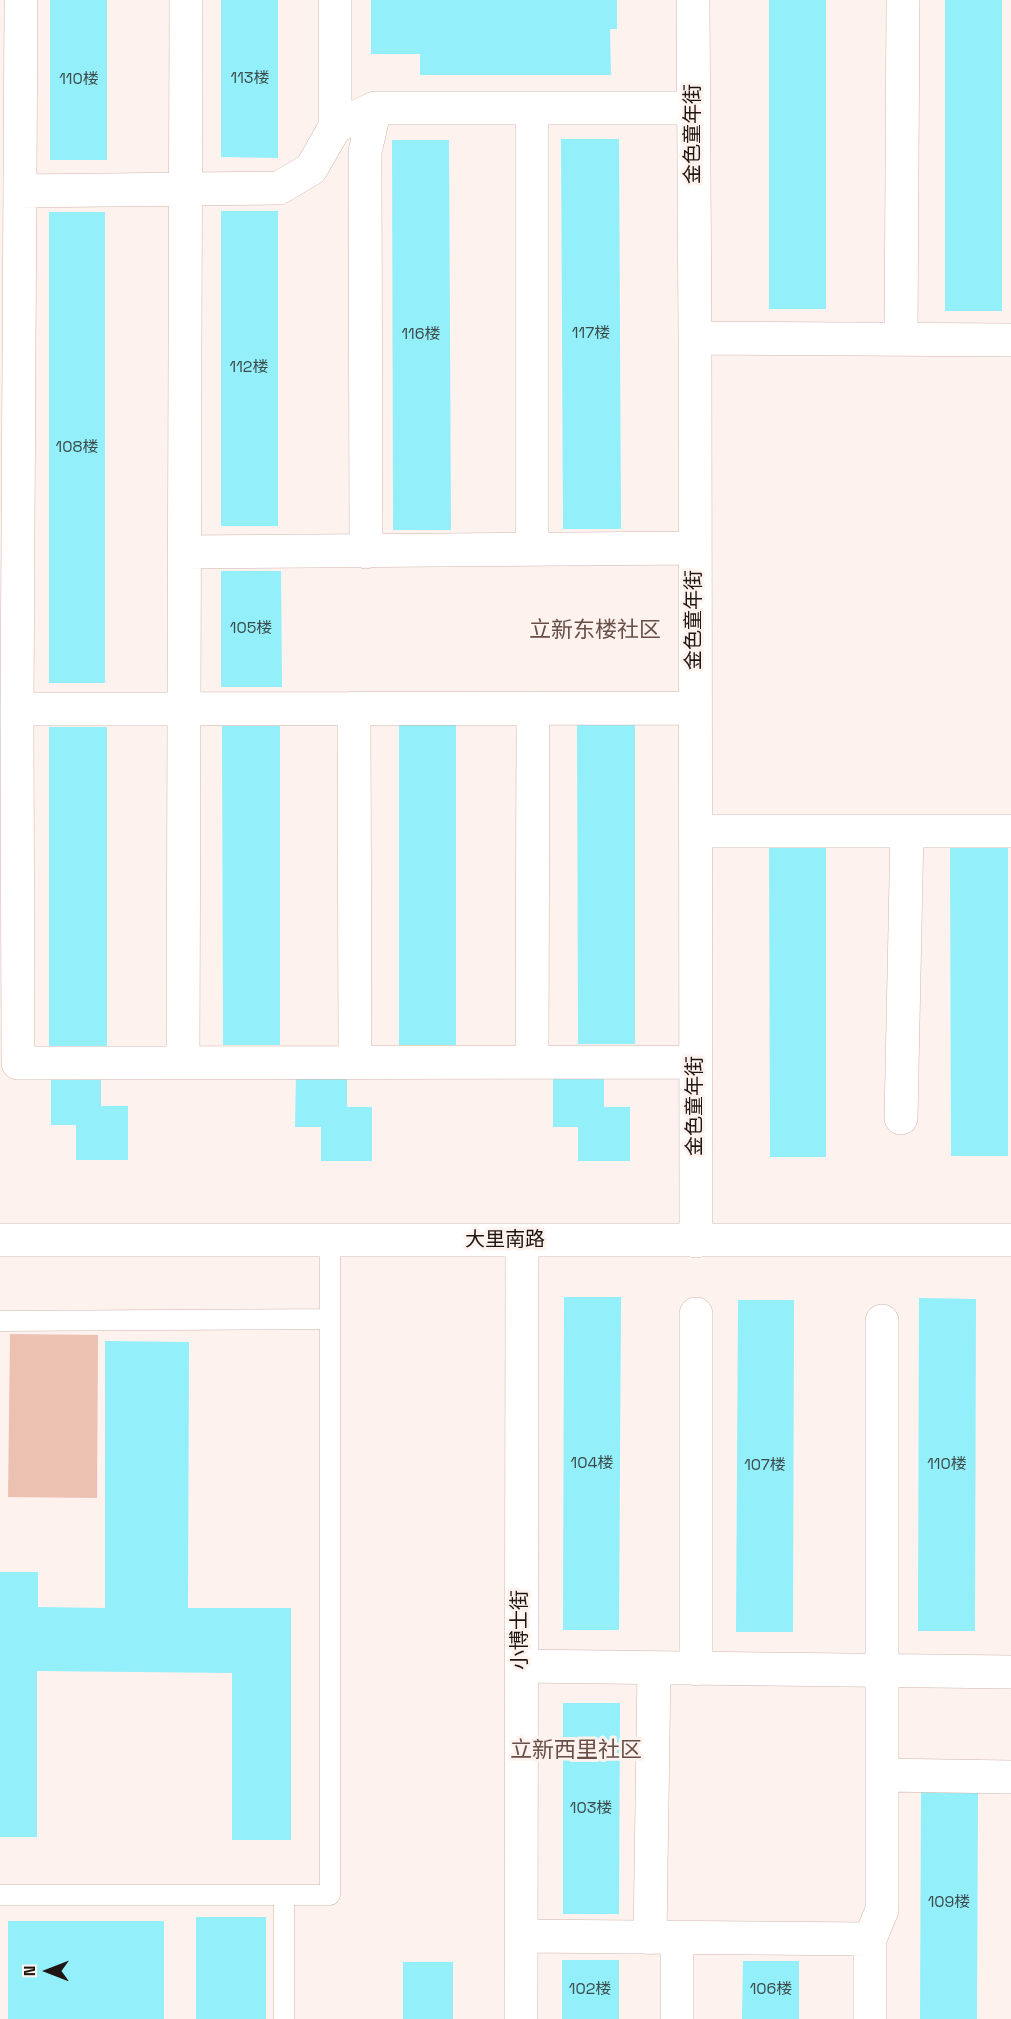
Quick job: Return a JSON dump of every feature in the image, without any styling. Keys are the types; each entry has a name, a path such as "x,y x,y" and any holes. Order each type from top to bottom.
{"street":[{"path":"21,0 17,709 18,1063 696,1062"},
{"path":"183,1063 186,0"},
{"path":"20,191 279,188 310,169 335,127 335,0"},
{"name":"金色童年街","path":"693,0 696,1241"},
{"path":"901,339 903,0"},
{"path":"335,127 375,108 694,108"},
{"path":"366,552 365,152 375,108"},
{"path":"532,108 532,549"},
{"path":"695,338 1011,340"},
{"path":"184,552 695,548"},
{"path":"354,708 355,1062"},
{"path":"532,1062 533,708"},
{"path":"17,709 695,708"},
{"path":"695,831 1011,831"},
{"path":"901,1118 907,831"},
{"name":"大里南路","path":"0,1240 1011,1240"},
{"name":"小博士街","path":"521,2019 522,1241"},
{"path":"696,1314 696,1669"},
{"path":"870,2019 870,1939 882,1910 882,1321"},
{"path":"521,1666 1011,1672"},
{"path":"654,1668 664,1938 677,2019"},
{"path":"883,1775 1011,1777"},
{"path":"521,1936 870,1939"}],"lane":[{"path":"0,1895 330,1895 330,1241"},
{"path":"0,1321 330,1319"},
{"path":"284,1895 284,2019"}],"shaded area":[{"path":"10,1334 98,1335 97,1498 8,1497"}],"building":[{"path":"50,0 107,0 107,160 50,160"},
{"path":"221,0 278,0 278,158 221,157"},
{"path":"371,0 617,0 617,29 610,29 611,75 420,75 420,54 371,54"},
{"path":"769,0 826,0 826,309 769,309"},
{"path":"945,0 1002,0 1002,311 945,311"},
{"path":"561,139 619,139 621,529 563,529"},
{"path":"392,140 449,140 451,530 393,530"},
{"path":"221,211 278,211 278,526 221,526"},
{"path":"49,212 105,212 105,683 49,683"},
{"path":"221,571 281,571 282,687 221,687"},
{"path":"399,725 456,725 456,1045 399,1045"},
{"path":"577,725 635,725 635,1044 578,1044"},
{"path":"222,726 280,726 280,1045 223,1045"},
{"path":"49,727 107,727 107,1047 49,1047"},
{"path":"769,838 826,838 826,1157 770,1157"},
{"path":"950,838 1008,838 1008,1156 951,1156"},
{"path":"51,1072 101,1072 101,1106 128,1106 128,1160 76,1160 76,1125 51,1125"},
{"path":"296,1074 347,1074 347,1107 372,1107 372,1161 321,1161 321,1127 295,1127"},
{"path":"553,1074 604,1074 604,1107 630,1107 630,1161 578,1161 578,1127 553,1127"},
{"path":"564,1297 621,1297 619,1630 563,1630"},
{"path":"919,1298 976,1299 975,1631 918,1631"},
{"path":"738,1300 794,1300 793,1632 736,1632"},
{"path":"105,1341 189,1342 188,1608 291,1608 291,1840 232,1840 232,1673 37,1671 37,1837 0,1837 0,1572 38,1572 38,1607 105,1608"},
{"path":"563,1703 620,1703 619,1914 563,1914"},
{"path":"921,1786 978,1786 977,2019 920,2019"},
{"path":"196,1917 266,1917 266,2019 196,2019"},
{"path":"8,1921 164,1921 164,2019 8,2019"},
{"path":"562,1960 619,1960 619,2019 562,2019"},
{"path":"743,1961 799,1961 799,2019 742,2019"},
{"path":"403,1962 453,1962 453,2019 403,2019"}],"district":[{"name":"立新东楼社区","path":"595,631"},
{"name":"立新西里社区","path":"576,1751"}]}
